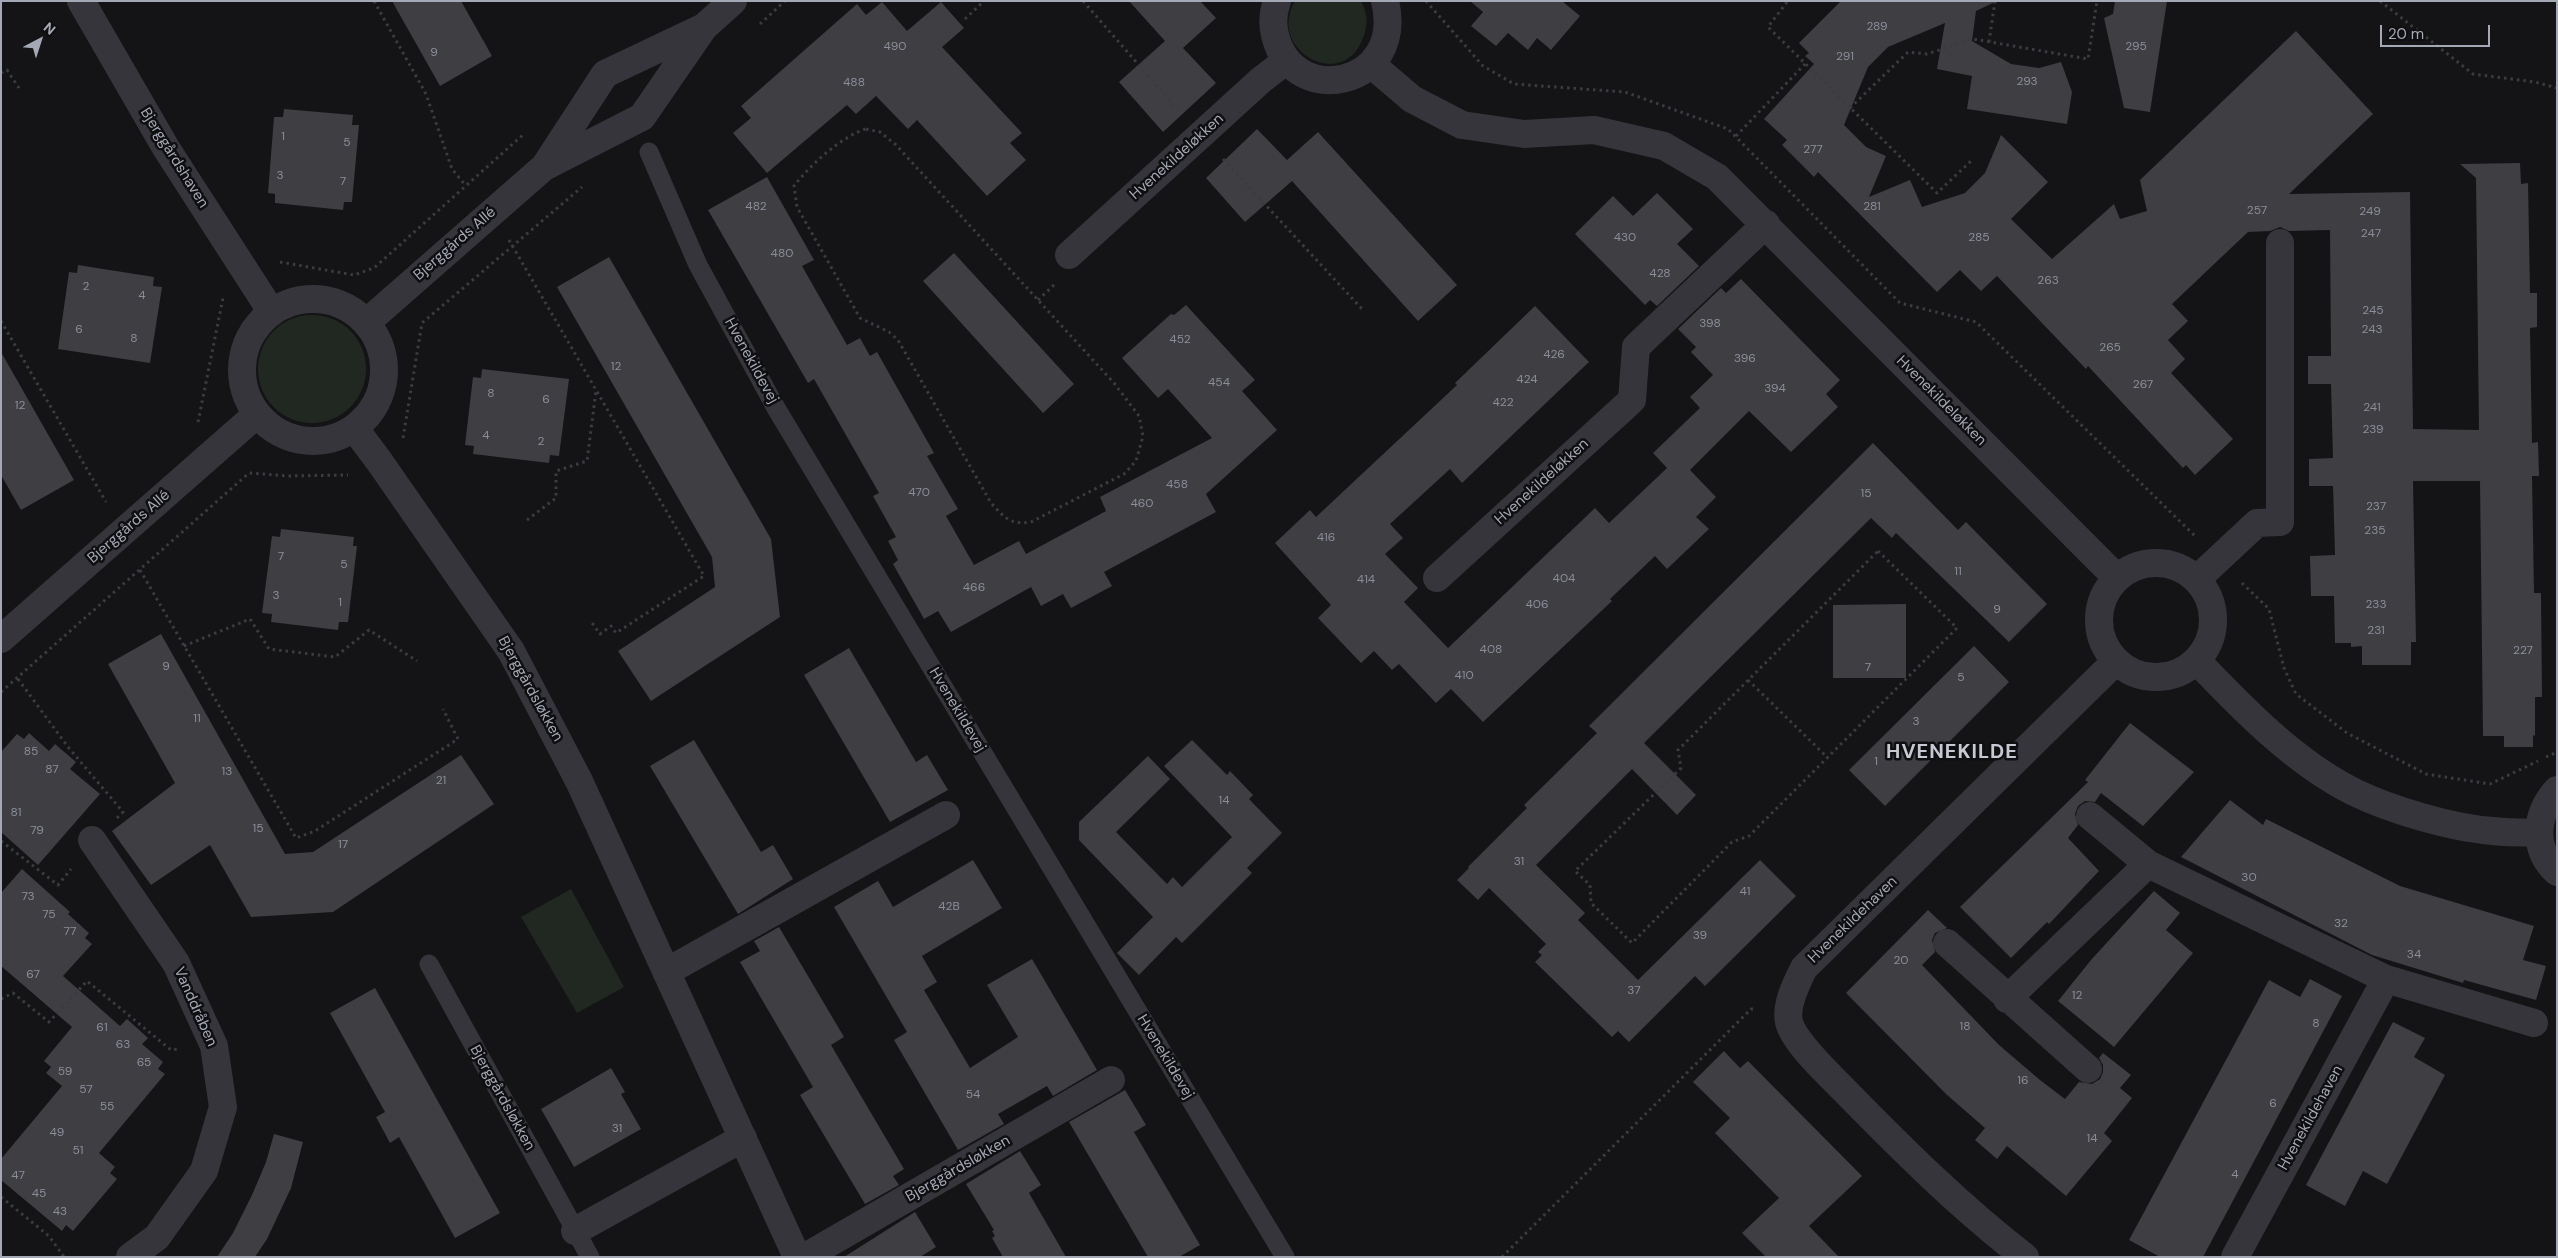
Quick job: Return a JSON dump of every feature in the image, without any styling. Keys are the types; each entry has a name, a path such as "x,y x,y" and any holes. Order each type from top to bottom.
{"street":[{"name":"Bjerggårdshaven","path":"80,1 166,148 271,311"},
{"name":"Bjerggårds Allé","path":"367,322 544,167 642,117 704,27 732,1"},
{"path":"1277,1 1274,9 1273,27 1277,45 1287,60 1301,72 1319,79 1337,80 1356,75 1371,64 1382,50 1388,34 1389,17 1385,1"},
{"name":"Bjerggårds Allé","path":"544,167 605,74 704,27"},
{"name":"Hvenekildeløkken","path":"1069,255 1261,80 1287,60"},
{"name":"Hvenekildeløkken","path":"1371,64 1412,99 1462,125 1524,134 1594,130 1664,146 1717,177 1766,224 2116,578"},
{"name":"Hvenekildeløkken","path":"1436,578 1632,400 1636,347 1766,224"},
{"path":"2197,579 2257,523 2280,522 2280,243"},
{"path":"321,298 346,306 367,322 382,348 384,378 375,406 355,429 330,440 303,441 277,432 256,415 243,389 241,359 251,332 271,311 295,300 321,298"},
{"name":"Bjerggårds Allé","path":"1,639 256,415"},
{"name":"Bjerggårdsløkken","path":"355,429 511,652 580,781 797,1257"},
{"path":"2148,563 2166,563 2183,569 2197,579 2208,594 2213,611 2214,629 2208,646 2197,661 2182,672 2166,677 2148,677 2130,671 2116,661 2105,646 2099,628 2100,610 2105,592 2116,578 2131,568 2148,563"},
{"name":"Hvenekildehaven","path":"2025,1257 1984,1226 1923,1171 1807,1051 1789,1021 1791,994 1804,968 2116,661"},
{"path":"2197,661 2235,701 2297,755 2354,792 2421,817 2492,832 2538,833"},
{"path":"2557,790 2548,800 2541,816 2538,833 2542,850 2550,865 2557,872"},
{"path":"668,971 946,815"},
{"path":"2090,816 2148,864 2386,979 2534,1023"},
{"name":"Vanddråben","path":"92,840 176,964 214,1046 224,1107 204,1171 157,1237 130,1257"},
{"path":"2007,999 2148,864"},
{"path":"1947,942 2007,999 2088,1069"},
{"name":"Hvenekildehaven","path":"2235,1257 2386,979"},
{"name":"Bjerggårdsløkken","path":"804,1257 1111,1080"},
{"path":"575,1231 743,1138"}],"lane":[{"name":"Hvenekildevej","path":"649,152 698,265 776,408 1285,1257"},
{"name":"Bjerggårdsløkken","path":"428,964 590,1257"}],"path":[{"path":"374,1 426,94 452,169 466,186"},
{"path":"756,27 786,1"},
{"path":"965,20 984,1"},
{"path":"1426,1 1484,66 1514,84 1625,92 1728,129 1900,303 1976,322 2269,610 2284,668 2296,694 2347,733 2426,774 2490,784 2557,752"},
{"path":"1989,42 1995,1"},
{"path":"1850,108 1908,52 1927,54 1973,39 2088,58 2096,1"},
{"path":"2380,1 2473,74 2535,82 2557,88"},
{"path":"1787,2 1768,27 1937,193 1971,161"},
{"path":"1736,136 1805,64"},
{"path":"1,73 6,70 18,88"},
{"path":"191,428 198,422 224,294 246,272 276,261 354,275 374,268 531,128"},
{"path":"866,128 880,132 896,145 1030,292 1114,383 1138,416 1143,436 1136,461 1124,474 1031,522 1016,524 1004,518 991,503 898,340 889,332 860,318 797,207 794,186 803,174 852,133 866,128"},
{"path":"1,692 18,679 249,473 286,476 350,474 379,461 402,444 422,323 585,185"},
{"path":"492,212 704,576 616,633 611,626 600,634 590,620"},
{"path":"1,321 106,502"},
{"path":"527,520 556,498 556,471 587,461 596,391"},
{"path":"99,508 113,496"},
{"path":"1878,551 1957,628 1749,836 1732,842 1632,943 1591,903 1590,885 1575,871 1680,768 1678,750 1748,680 1878,551"},
{"path":"140,570 296,838 315,831 458,739 443,709"},
{"path":"184,646 250,619 269,649 334,657 369,630 417,661"},
{"path":"1,841 58,885 92,840 124,812 68,747 18,679"},
{"path":"1748,680 1828,758"},
{"path":"1,999 14,993 49,1022 87,981 171,1050 214,1046"},
{"path":"1502,1257 1751,1009 1790,1007"},
{"path":"1,1198 49,1236 64,1257"}],"shaded area":[{"path":"1295,1 1361,1 1366,15 1366,29 1353,54 1340,62 1325,63 1311,59 1298,49 1291,35 1289,19"},
{"path":"312,315 333,319 350,331 362,348 366,369 362,390 350,407 333,419 312,423 291,419 274,407 262,390 258,369 262,348 274,331 291,319"},
{"path":"571,889 624,987 577,1013 521,917"}],"building":[{"path":"392,1 461,1 492,56 440,86"},
{"path":"1129,1 1200,1 1216,18 1183,48 1216,83 1163,132 1119,82 1165,41"},
{"path":"1470,1 1562,1 1580,16 1551,50 1537,38 1528,50 1508,33 1496,46 1471,26 1483,12"},
{"path":"1841,1 1997,1 1976,11 1972,41 2011,64 2039,68 2061,62 2072,92 2067,124 1967,109 1972,76 1937,69 1945,23 1888,47 1868,67 1844,125 1866,147 1886,156 1869,197 1910,180 1922,207 1965,193 1985,173 2001,135 2048,182 2011,219 2052,259 2114,204 2120,219 2147,211 2140,180 2296,31 2373,114 2289,194 2410,192 2413,429 2479,430 2476,178 2460,164 2520,163 2521,184 2528,183 2530,293 2537,293 2537,327 2530,328 2532,443 2538,442 2539,476 2532,476 2534,593 2541,593 2542,697 2535,697 2535,736 2533,735 2533,747 2504,747 2504,736 2483,736 2480,481 2413,481 2416,642 2411,642 2411,665 2362,665 2362,646 2351,647 2351,643 2335,643 2334,596 2311,596 2310,556 2335,555 2333,486 2309,486 2309,459 2333,458 2331,384 2308,384 2308,356 2331,356 2330,230 2289,231 2280,227 2270,231 2248,232 2172,304 2188,321 2168,340 2185,359 2171,373 2233,439 2195,475 2186,465 2183,468 2088,366 2086,369 1997,276 1981,291 1960,270 1937,292 1818,172 1814,177 1782,145 1787,140 1764,119 1814,64 1805,56 1809,53 1799,43"},
{"path":"2115,1 2167,1 2150,112 2124,108 2104,18 2113,14"},
{"path":"882,2 907,31 941,2 964,28 942,47 1022,133 1010,143 1026,160 987,196 917,120 908,129 876,96 856,114 847,105 767,173 733,133 751,118 741,106 808,47 857,4 866,15"},
{"path":"284,109 353,115 352,125 359,125 352,202 344,202 343,210 275,203 275,194 268,193 274,117 283,117"},
{"path":"1257,129 1287,160 1318,132 1457,285 1418,321 1292,181 1245,222 1206,178"},
{"path":"767,177 814,260 802,266 847,345 860,338 870,356 877,352 934,453 927,456 958,509 946,516 974,565 1019,541 1026,554 1106,511 1100,497 1212,438 1168,389 1158,398 1122,358 1171,314 1174,315 1186,305 1255,380 1242,391 1277,430 1206,494 1216,512 1104,572 1112,586 1071,608 1063,594 1041,606 1031,587 951,632 938,611 924,619 893,564 898,560 888,541 896,537 873,496 879,493 814,379 808,383 708,210"},
{"path":"1657,193 1693,229 1677,244 1699,266 1657,306 1650,300 1645,305 1575,234 1613,196 1633,216"},
{"path":"954,253 1074,384 1043,413 923,281"},
{"path":"609,257 771,539 780,617 651,701 618,651 715,587 712,557 557,287"},
{"path":"78,265 154,277 153,286 162,287 150,363 58,349 69,272 77,273"},
{"path":"1741,279 1840,380 1826,394 1838,407 1791,452 1749,411 1690,470 1716,497 1696,517 1709,529 1667,569 1655,556 1610,599 1612,601 1483,722 1451,689 1436,703 1399,664 1392,670 1374,651 1361,663 1318,618 1331,605 1275,543 1310,510 1316,517 1457,385 1455,383 1535,306 1589,362 1462,483 1450,469 1390,524 1403,538 1385,554 1418,588 1404,602 1448,648 1595,508 1609,523 1667,468 1653,453 1700,408 1690,397 1713,375 1691,352 1696,347 1678,329 1721,288 1726,293"},
{"path":"1,352 74,480 21,510 1,475"},
{"path":"482,369 569,379 559,456 550,455 549,463 473,454 474,446 465,445 473,377 481,378"},
{"path":"1873,443 1958,530 1966,522 2047,604 2009,642 1896,533 1892,538 1871,518 1644,743 1696,795 1677,815 1632,769 1536,865 1585,913 1578,920 1638,980 1760,860 1796,896 1705,986 1695,976 1629,1042 1618,1031 1612,1037 1535,962 1542,955 1538,952 1546,944 1489,888 1478,900 1457,880 1527,808 1524,805 1597,733 1589,726"},
{"path":"281,529 354,537 353,546 357,546 348,622 339,622 338,630 271,622 272,614 262,613 272,536 280,537"},
{"path":"1906,604 1906,678 1833,678 1833,605"},
{"path":"161,634 285,854 313,852 461,755 494,804 333,912 251,917 210,845 151,885 112,831 175,783 108,664"},
{"path":"1974,646 2009,682 1885,806 1849,770"},
{"path":"849,648 916,762 927,755 948,790 890,822 804,675"},
{"path":"2130,723 2194,772 2143,826 2101,793 2095,802 2085,801 2078,806 2075,814 2078,825 2068,838 2099,871 2049,924 2047,922 2011,958 1960,907 2088,782 2085,780"},
{"path":"29,733 49,751 55,744 76,762 70,769 100,794 38,865 1,832 1,752 17,734 24,739"},
{"path":"694,740 761,852 773,845 793,879 738,914 650,766"},
{"path":"1192,740 1227,775 1230,771 1253,795 1249,799 1282,833 1247,868 1252,873 1182,943 1176,937 1139,975 1117,953 1153,917 1079,840 1079,822 1148,756 1170,779 1116,832 1167,884 1173,877 1182,887 1232,837 1164,766"},
{"path":"2230,800 2263,825 2266,819 2400,886 2534,926 2523,960 2546,966 2536,1000 2464,980 2463,983 2372,955 2181,857"},
{"path":"973,860 1002,908 922,956 937,982 924,990 970,1068 1018,1037 987,985 1032,959 1097,1070 1053,1096 1047,1086 998,1114 1004,1124 958,1150 894,1040 907,1032 834,907 878,881 893,907"},
{"path":"22,869 70,912 68,914 89,933 85,938 92,944 63,976 120,1026 127,1019 148,1038 142,1044 163,1062 158,1069 165,1074 99,1153 115,1167 110,1173 117,1179 73,1231 66,1225 62,1231 1,1180 1,1159 62,1086 46,1073 51,1067 44,1061 72,1027 1,966 1,893"},
{"path":"2154,891 2180,913 2166,930 2193,953 2114,1047 2058,1001 2091,960"},
{"path":"1928,910 1947,928 1935,933 1932,940 1935,952 1922,965 1999,1045 2040,1080 2065,1099 2079,1082 2092,1084 2100,1079 2103,1065 2099,1058 2103,1053 2131,1075 2120,1088 2132,1098 2104,1133 2112,1141 2066,1196 2007,1146 1997,1159 1975,1140 1985,1128 1946,1094 1846,993"},
{"path":"779,927 844,1037 831,1045 904,1169 893,1176 899,1185 865,1204 800,1095 813,1087 740,962 760,951 754,941"},
{"path":"2310,979 2342,996 2203,1257 2160,1257 2129,1240 2269,980 2300,997"},
{"path":"375,988 500,1213 455,1238 399,1137 390,1143 376,1117 385,1112 330,1013"},
{"path":"2393,1022 2425,1038 2414,1057 2445,1075 2387,1184 2363,1171 2345,1206 2306,1185"},
{"path":"1724,1051 1740,1068 1748,1061 1862,1176 1809,1226 1839,1257 1766,1257 1742,1233 1779,1198 1715,1133 1730,1118 1693,1082"},
{"path":"611,1068 625,1092 621,1094 641,1129 574,1167 541,1109"},
{"path":"1125,1090 1146,1125 1134,1132 1200,1245 1179,1257 1148,1257 1069,1122"},
{"path":"274,1134 303,1142 291,1188 267,1239 255,1257 217,1257 233,1233 252,1195 266,1162"},
{"path":"1020,1151 1041,1185 1029,1193 1066,1257 1003,1257 992,1238 995,1236 992,1231 994,1230 966,1184"},
{"path":"915,1212 936,1247 920,1257 844,1257"}],"district":[{"name":"HVENEKILDE","path":"1952,753"}]}
